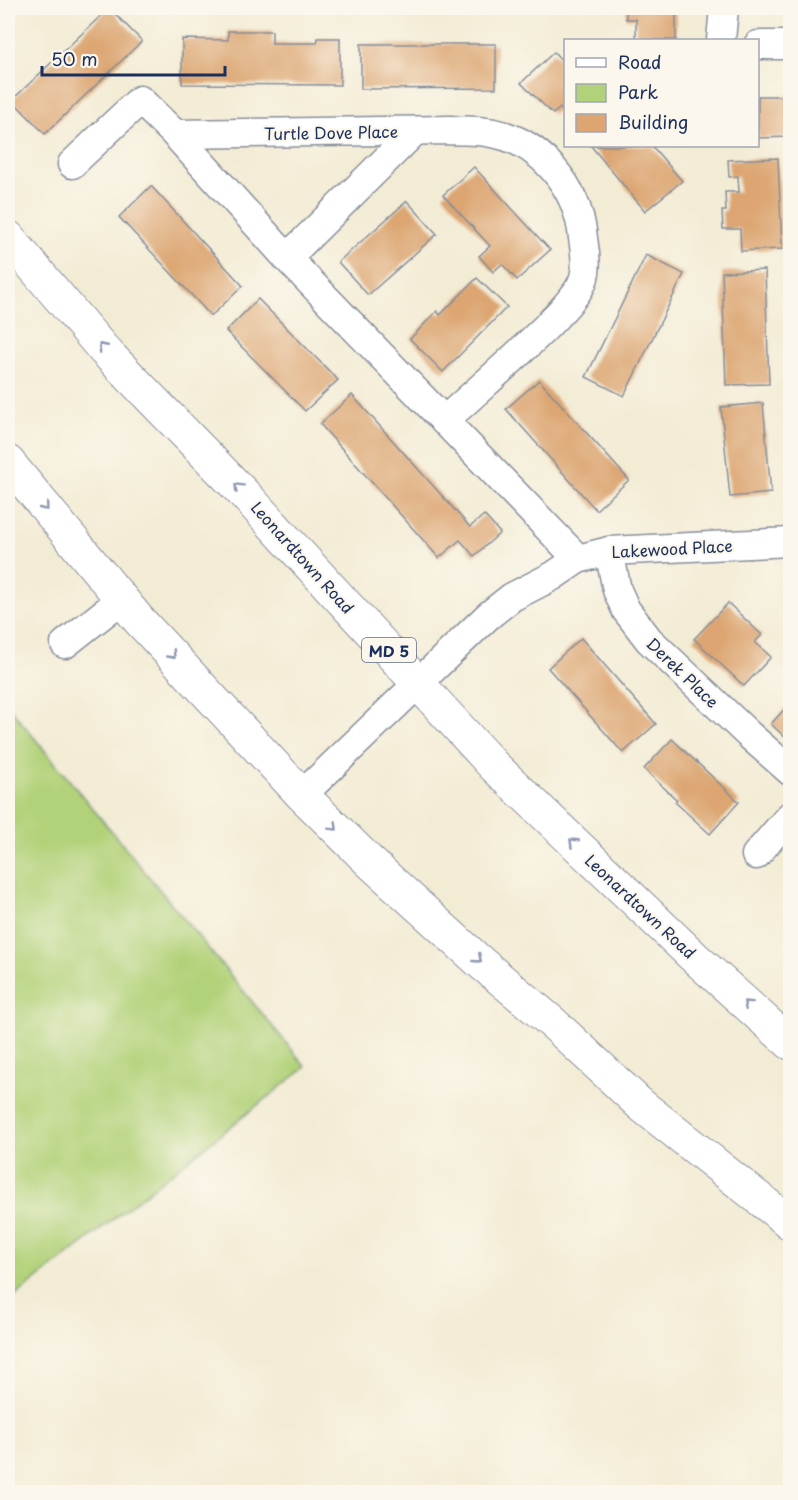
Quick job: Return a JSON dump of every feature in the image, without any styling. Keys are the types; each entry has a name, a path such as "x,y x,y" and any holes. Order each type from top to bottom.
{"highway":[{"name":"Leonardtown Road","path":"8,237 104,350 249,499 501,773 687,950 790,1042"},
{"path":"8,462 122,599 302,795 370,862 480,962 554,1024 641,1105 790,1223"}],"street":[{"path":"721,39 724,8"},
{"path":"759,45 790,45"},
{"path":"72,164 140,100 287,258 578,559"},
{"path":"415,131 488,132 535,151 559,176 571,194 579,212 585,255 582,285 570,301 534,339 444,421"},
{"name":"Turtle Dove Place","path":"174,134 415,131"},
{"name":"Turtle Dove Place","path":"287,258 415,131"},
{"name":"Lakewood Place","path":"302,795 466,636 512,597 554,576 578,559 609,551 790,542"},
{"name":"Derek Place","path":"609,551 617,590 626,610 649,640 790,771"},
{"path":"65,644 122,599"},
{"path":"756,855 790,816"}],"green space":[{"path":"8,706 306,1067 8,1302"}],"building":[{"path":"109,8 142,41 45,134 12,100"},
{"path":"626,8 676,8 676,39 636,39 636,19 626,19"},
{"path":"228,31 272,31 272,43 317,43 318,38 340,38 340,85 182,84 182,39 228,40"},
{"path":"361,44 496,44 496,88 361,89"},
{"path":"554,52 564,63 564,113 560,108 553,114 521,83"},
{"path":"759,96 790,96 790,137 759,138"},
{"path":"592,147 653,147 682,181 645,211"},
{"path":"778,158 782,249 741,251 740,229 723,229 722,211 726,211 725,192 739,192 738,176 729,177 728,160"},
{"path":"474,167 550,250 517,280 502,264 493,272 479,256 490,246 443,195"},
{"path":"151,186 243,286 211,316 119,217"},
{"path":"407,201 437,234 368,295 338,262"},
{"path":"646,255 684,274 624,396 586,377"},
{"path":"765,270 769,384 726,385 722,272"},
{"path":"477,278 507,307 443,372 410,339 437,311 440,315"},
{"path":"258,299 338,380 305,411 226,331"},
{"path":"539,380 629,480 596,510 506,409"},
{"path":"352,395 470,527 484,515 500,533 474,556 460,540 439,558 320,424"},
{"path":"763,403 771,493 730,497 721,407"},
{"path":"728,603 762,635 755,642 771,657 744,686 694,639"},
{"path":"581,638 656,724 623,753 548,668"},
{"path":"790,703 790,742 771,724"},
{"path":"672,739 739,802 710,834 644,769"}]}
